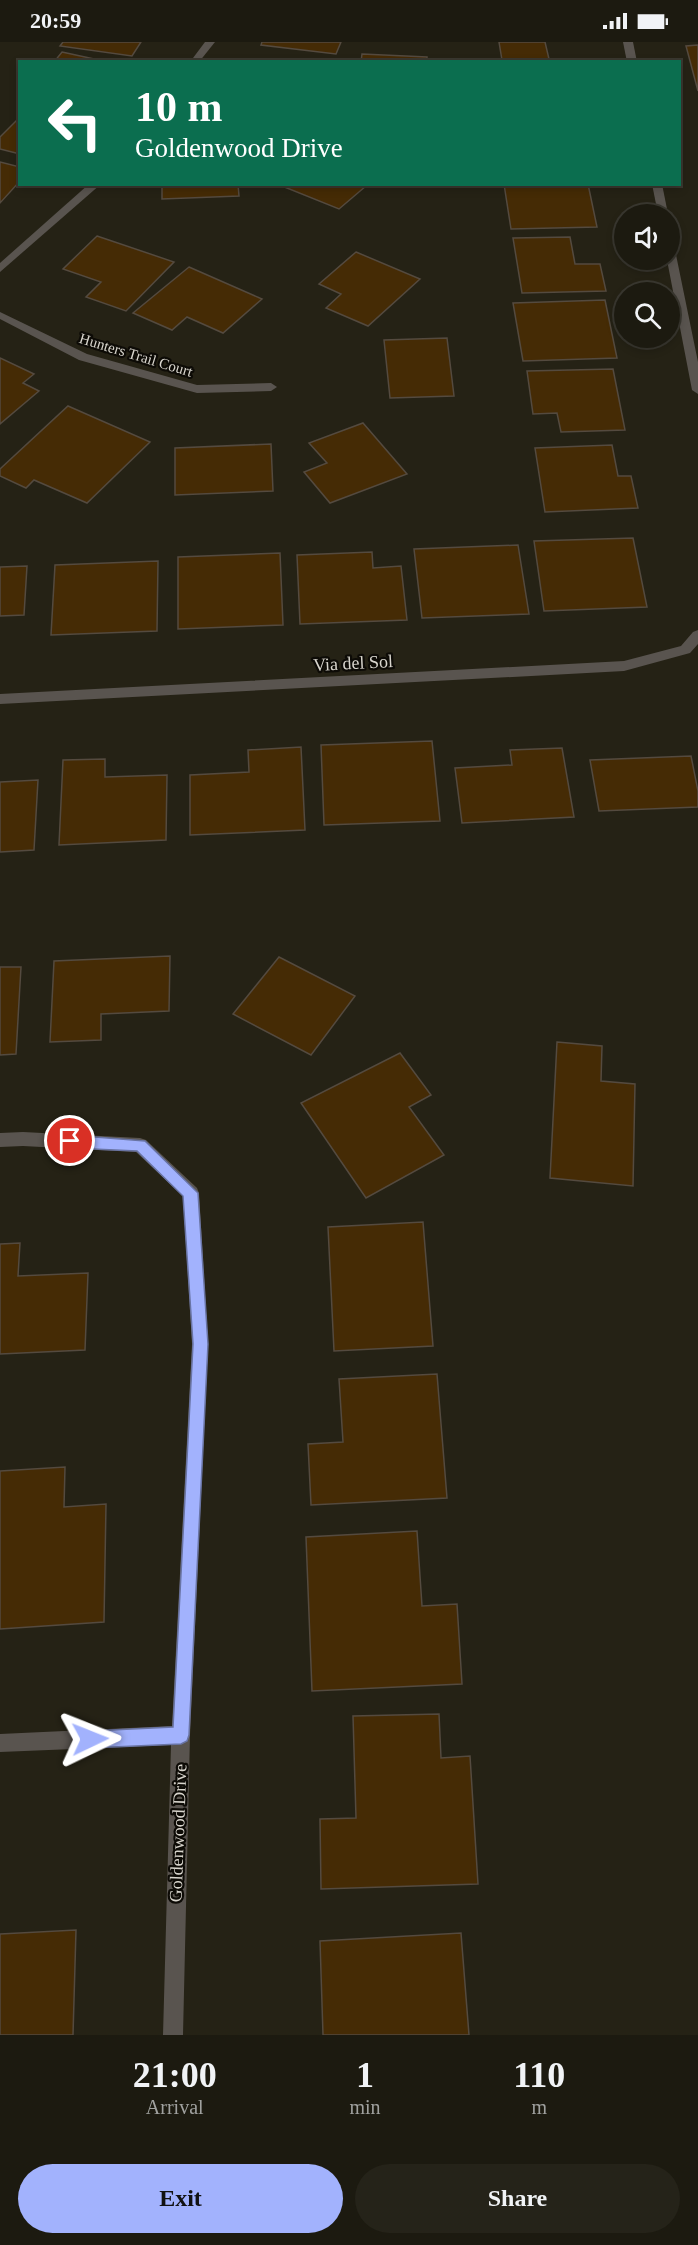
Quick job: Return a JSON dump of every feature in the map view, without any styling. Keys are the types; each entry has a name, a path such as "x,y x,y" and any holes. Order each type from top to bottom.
{"street":[{"path":"196,60 210,42"},
{"path":"628,42 632,60"},
{"path":"0,269 94,186"},
{"path":"657,186 661,204"},
{"path":"674,270 698,390"},
{"name":"Hunters Trail Court","path":"0,315 83,357 197,389 271,387"},
{"name":"Via del Sol","path":"0,699 624,666 685,650 698,635"},
{"name":"Goldenwood Drive","path":"0,1140 140,1145 190,1193 200,1344 181,1735 173,2035"},
{"path":"0,1743 181,1735"}],"building":[{"path":"63,42 141,42 132,56 60,46"},
{"path":"262,42 341,42 336,54 261,45"},
{"path":"499,42 545,42 549,59 502,60"},
{"path":"698,45 698,91 686,46"},
{"path":"62,52 99,60 56,60"},
{"path":"362,54 427,57 427,60 361,60"},
{"path":"18,119 18,154 0,149 0,137"},
{"path":"0,162 18,166 18,183 0,203"},
{"path":"162,186 238,186 239,196 162,199"},
{"path":"282,186 366,186 339,209"},
{"path":"504,186 588,186 597,227 511,229"},
{"path":"97,236 174,262 126,311 86,297 101,282 63,269"},
{"path":"570,237 575,264 600,264 606,291 522,293 513,238"},
{"path":"356,252 420,279 368,326 326,308 341,294 319,284"},
{"path":"189,267 262,299 223,333 187,317 172,330 133,313"},
{"path":"605,300 617,358 523,361 513,303"},
{"path":"447,338 454,396 390,398 384,340"},
{"path":"0,358 34,374 23,383 39,391 0,424"},
{"path":"613,369 625,430 561,432 557,413 533,414 527,371"},
{"path":"68,406 150,442 87,503 34,480 26,488 0,476 0,469"},
{"path":"363,423 407,474 330,503 304,472 327,463 309,443"},
{"path":"271,444 273,491 175,495 175,448"},
{"path":"612,445 618,476 631,476 638,508 545,512 535,448"},
{"path":"633,538 647,607 544,611 534,541"},
{"path":"518,545 529,614 422,618 414,549"},
{"path":"372,552 373,568 401,566 407,620 300,624 297,555"},
{"path":"280,553 283,625 178,629 178,557"},
{"path":"158,561 157,631 51,635 55,565"},
{"path":"27,566 24,615 0,616 0,567"},
{"path":"432,741 440,821 324,825 321,745"},
{"path":"301,747 305,830 190,835 190,775 249,772 248,750"},
{"path":"562,748 574,817 462,823 455,768 512,765 510,750"},
{"path":"691,756 698,791 698,807 599,811 590,760"},
{"path":"105,759 105,777 167,775 166,840 59,845 63,760"},
{"path":"38,780 34,850 0,852 0,782"},
{"path":"170,956 169,1011 101,1014 101,1040 50,1042 54,961"},
{"path":"279,957 355,996 311,1055 233,1014"},
{"path":"0,967 21,967 16,1054 0,1055"},
{"path":"557,1042 602,1046 601,1081 635,1084 633,1186 550,1178"},
{"path":"400,1053 431,1095 409,1107 444,1155 366,1198 301,1103"},
{"path":"423,1222 433,1346 334,1351 328,1227"},
{"path":"20,1243 18,1276 88,1273 85,1350 0,1354 0,1244"},
{"path":"437,1374 447,1498 311,1505 308,1444 343,1442 339,1379"},
{"path":"65,1467 64,1507 106,1504 104,1622 0,1629 0,1471"},
{"path":"417,1531 422,1606 457,1604 462,1684 312,1691 306,1537"},
{"path":"439,1714 441,1758 470,1756 478,1884 321,1889 320,1819 356,1818 353,1716"},
{"path":"76,1930 73,2035 0,2035 0,1934"},
{"path":"461,1933 469,2035 323,2035 320,1941"}],"route":[{"path":"70,1141 140,1145 190,1193 200,1344 181,1735 90,1739"}]}
